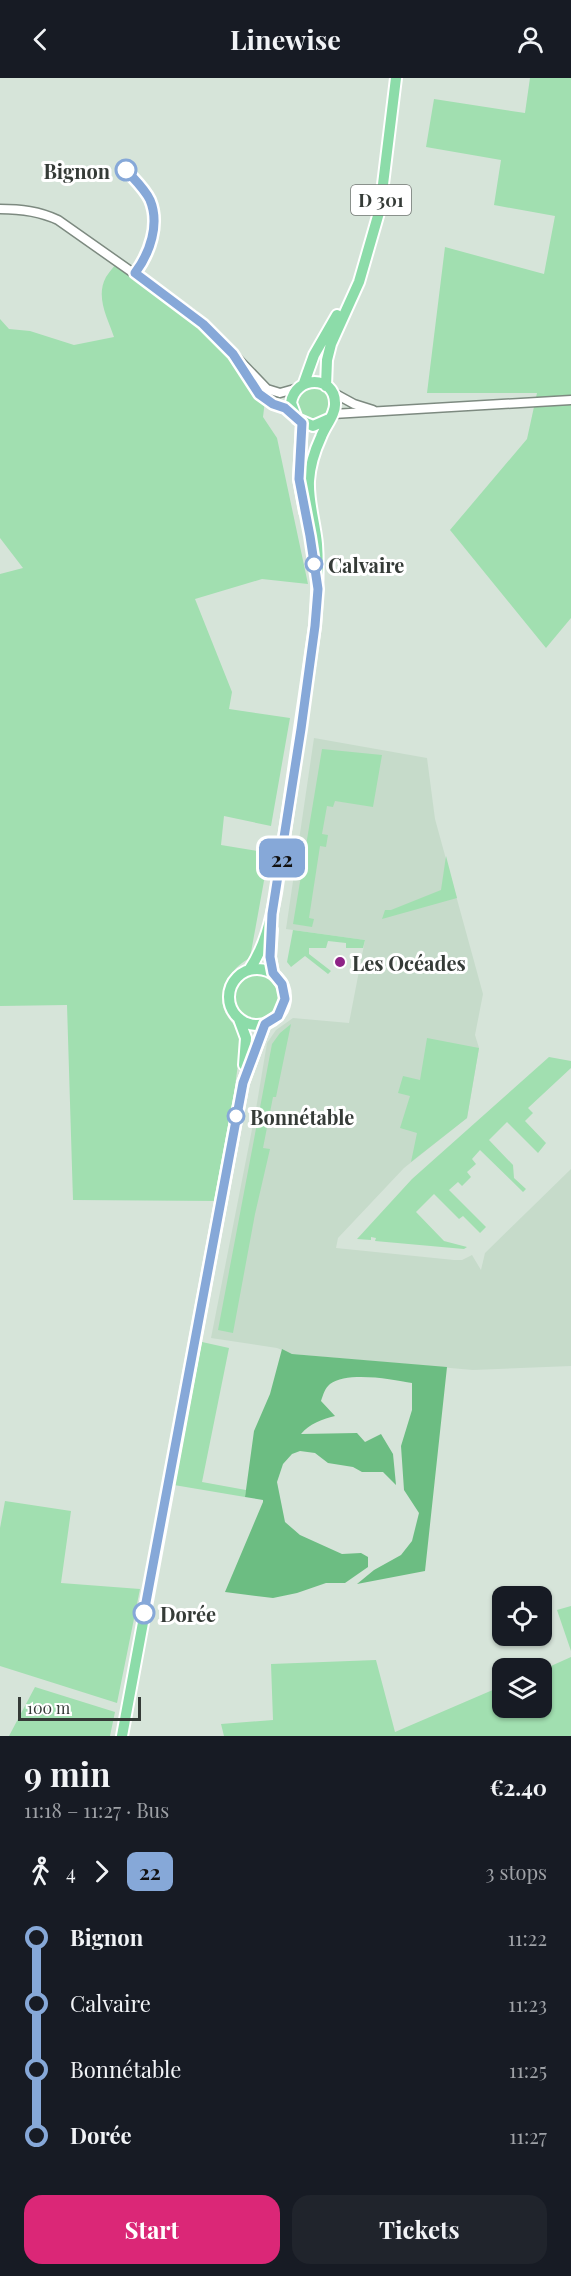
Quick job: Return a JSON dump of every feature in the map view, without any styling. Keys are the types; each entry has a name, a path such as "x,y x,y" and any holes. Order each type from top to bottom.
{"main road":[{"name":"D 301","path":"329,389 327,360 331,344 359,282 380,209 396,78"},
{"name":"D 301","path":"301,386 314,355 363,265"},
{"path":"239,1019 253,1025 265,1024 278,1016 285,1002 283,985 273,973 270,957 272,914 315,626 318,589 317,544 309,480 315,452 331,417 335,403 329,389 312,382 301,386 292,398 294,414 302,423 313,426 331,417"},
{"path":"302,423 299,479 318,589"},
{"path":"125,1736 125,1719 243,1083 246,1038 239,1019 229,1005 229,990 236,978 249,970 260,954 272,914"},
{"path":"249,970 262,969 273,973"},
{"path":"243,1083 265,1024"}],"street":[{"path":"0,209 43,213 58,220 193,315 267,389 280,393 301,386"},
{"path":"233,354 259,394 294,414"},
{"path":"329,389 354,404 377,410"},
{"path":"331,417 377,410 571,400"}],"shaded area":[{"path":"314,738 427,758 435,819 483,994 475,1035 479,1048 467,1118 404,1168 338,1238 336,1248 454,1260 462,1260 472,1255 481,1270 485,1253 571,1169 571,1366 473,1370 292,1354 277,1348 211,1338 267,1043 276,1030 293,1018 349,1023 365,940 286,929"}],"green space":[{"path":"530,78 571,78 571,618 546,648 450,530 527,439 537,393 427,393 445,247 544,274 555,216 494,205 501,160 426,147 434,99 525,113"},
{"path":"121,258 226,339 267,384 263,417 277,438 308,584 262,579 195,599 232,692 229,709 290,718 271,826 224,816 221,845 269,853 250,958 230,976 223,992 224,1009 238,1031 241,1041 220,1201 73,1200 67,1005 0,1006 0,574 23,568 0,538 0,319 9,329 30,331 74,345 114,337 104,308 102,292 106,277"},
{"path":"313,386 325,392 331,404 325,416 313,422 301,416 295,404 301,392"},
{"path":"322,749 382,755 373,807 335,801 333,807 327,806 322,834 328,835 326,847 320,846 309,918 314,919 312,927 293,924"},
{"path":"446,856 457,898 382,919 385,910 391,910 441,890"},
{"path":"293,930 365,940 363,948 346,948 346,943 328,941 326,948 309,948 309,954 331,971 328,974 305,956 291,967 287,962"},
{"path":"257,974 266,975 273,981 279,988 279,1006 273,1013 266,1019 257,1020 248,1019 241,1013 235,1006 234,997 235,988 241,981 248,975"},
{"path":"291,1024 263,1148 270,1149 255,1214 233,1333 218,1330 272,1044"},
{"path":"427,1038 479,1048 467,1118 411,1162 417,1133 400,1128 410,1096 398,1093 403,1076 420,1080"},
{"path":"549,1057 571,1061 571,1068 528,1108 533,1113 525,1121 546,1143 538,1153 507,1122 489,1140 513,1165 514,1178 526,1189 523,1192 480,1150 472,1159 476,1164 467,1172 471,1177 462,1186 458,1182 449,1190 486,1227 480,1233 463,1216 459,1219 434,1194 416,1212 444,1241 467,1247 464,1249 375,1241 376,1238 371,1237 371,1240 357,1239 412,1179"},
{"path":"202,1342 229,1348 202,1482 246,1490 245,1497 174,1485"},
{"path":"282,1349 292,1354 447,1367 425,1571 357,1584 374,1570 401,1555 412,1541 419,1513 404,1490 401,1446 412,1410 412,1383 370,1377 347,1378 330,1384 321,1401 335,1416 316,1422 301,1434 357,1433 365,1442 381,1434 393,1454 396,1485 383,1472 362,1472 353,1467 328,1463 315,1453 300,1451 292,1454 283,1464 277,1482 285,1522 300,1535 342,1554 361,1553 368,1557 368,1567 345,1583 326,1583 273,1598 225,1592 263,1502 263,1500 245,1497 254,1431 270,1394"},
{"path":"5,1501 71,1511 61,1583 140,1589 117,1703 0,1666 0,1528"},
{"path":"571,1606 571,1651 557,1610"},
{"path":"571,1657 571,1736 224,1736 221,1724 273,1720 271,1664 376,1660 395,1732 492,1690 492,1718 552,1718 552,1666"},
{"path":"35,1687 115,1712 110,1736 9,1736"}],"bus line":[{"name":"22","path":"126,170 150,200 154,223 147,253 135,273 203,324 233,354 241,369 264,399 285,408 302,423 299,479 318,589 301,729 272,914 270,957 273,973 283,985 285,1002 278,1016 265,1024 243,1083 144,1613"}],"place":[{"name":"Bignon","path":"126,170"},
{"name":"Calvaire","path":"314,564"},
{"name":"Les Océades","path":"340,962"},
{"name":"Bonnétable","path":"236,1116"},
{"name":"Dorée","path":"144,1613"}]}
